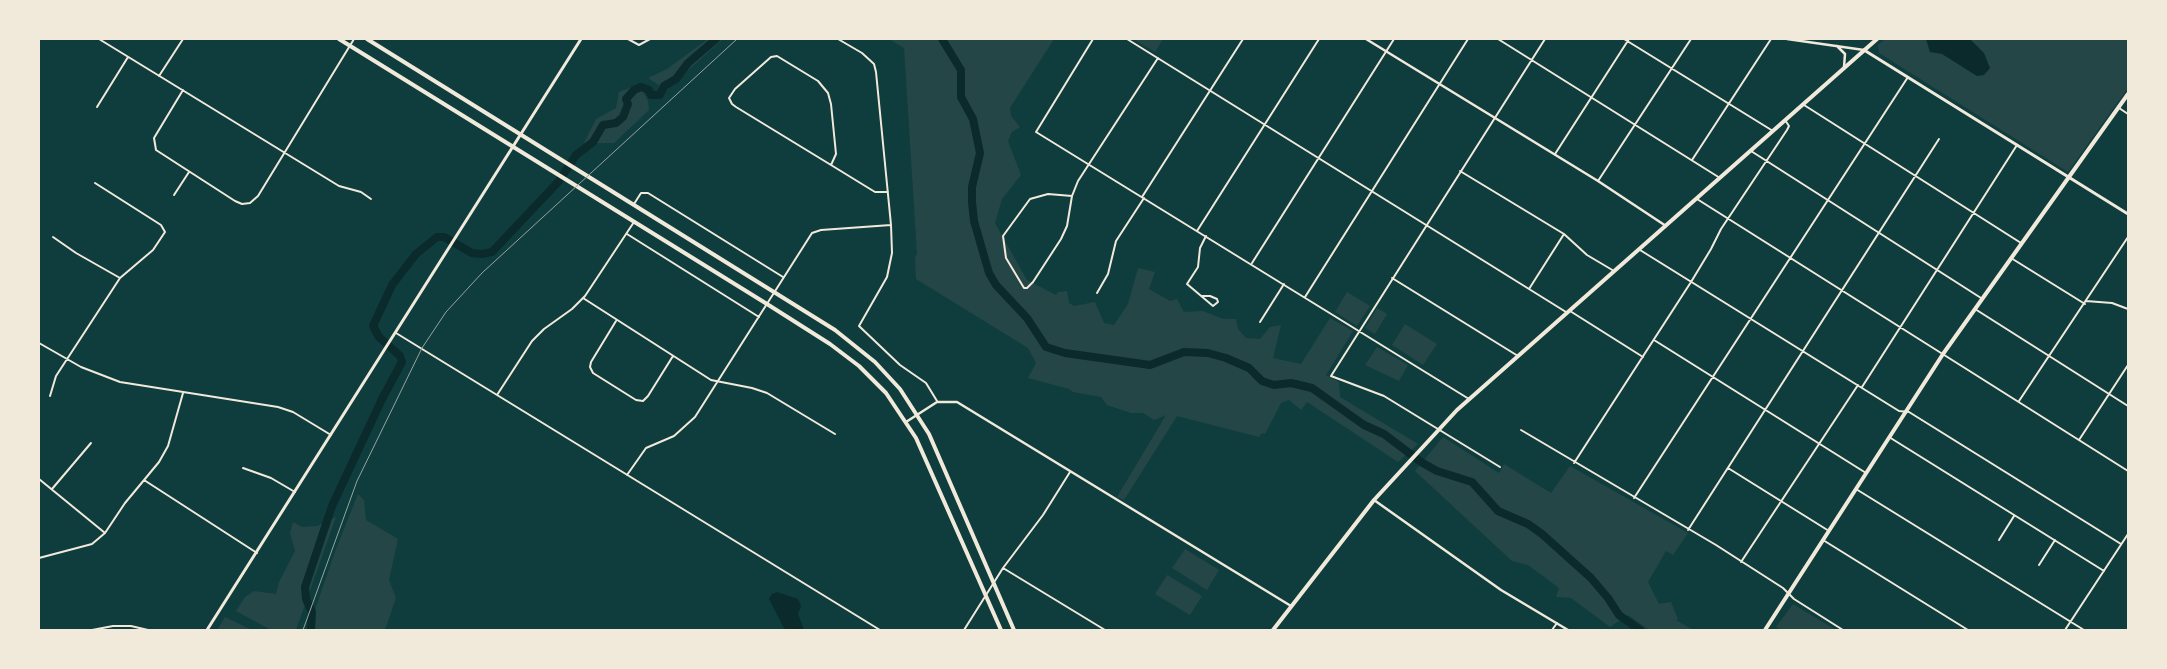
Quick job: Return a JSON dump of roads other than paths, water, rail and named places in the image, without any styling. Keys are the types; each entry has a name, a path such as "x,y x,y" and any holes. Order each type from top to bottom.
{"main road":[{"path":"339,39 767,304 830,344 859,366 886,393 916,438 1001,630"},
{"path":"367,39 835,330 876,362 900,389 918,415 940,460 1014,630"},
{"path":"208,630 456,234 581,39"},
{"path":"1273,630 1374,500 1469,398 1877,39"},
{"path":"1864,50 2128,214"},
{"path":"1765,630 1943,354 2128,94"}],"street":[{"path":"99,39 339,186 361,192 371,199"},
{"path":"159,76 183,39"},
{"path":"183,90 154,141 159,153 238,203 250,203 258,196 354,39"},
{"path":"628,39 639,45 650,39"},
{"path":"838,39 862,53 874,64 892,225 890,267 885,282 860,323 860,328 909,372 926,383 937,402"},
{"path":"1093,39 1036,132 1469,398"},
{"path":"1127,39 1529,289 1644,357"},
{"path":"1097,292 1108,274 1116,241 1244,39"},
{"path":"1197,231 1319,39"},
{"path":"1366,39 1555,154 1666,226"},
{"path":"1252,264 1394,39"},
{"path":"1305,297 1468,39"},
{"path":"1498,39 1720,178"},
{"path":"1500,467 1384,396 1331,376 1358,330 1545,39"},
{"path":"1624,39 1629,40 1773,131"},
{"path":"1598,181 1691,39"},
{"path":"1692,160 1771,39"},
{"path":"1788,39 1864,50"},
{"path":"1555,154 1629,40"},
{"path":"1836,46 1845,54 1844,68"},
{"path":"831,165 836,154 830,98 818,81 777,56 764,64 735,90 729,98 732,104 755,119 875,192 888,192"},
{"path":"97,107 128,57"},
{"path":"1072,196 1048,194 1030,198 1003,236 1004,251 1018,281 1023,287 1027,288 1061,239 1067,226 1072,196 1089,165 1158,58"},
{"path":"1634,498 1908,76"},
{"path":"1803,104 2021,244"},
{"path":"2118,108 2128,114"},
{"path":"1574,463 1644,357 1728,218 1788,128 1785,120"},
{"path":"1688,530 1940,139"},
{"path":"1862,387 2017,145"},
{"path":"1749,150 1982,299"},
{"path":"1460,171 1564,234 1587,255 1614,271"},
{"path":"174,195 189,172"},
{"path":"50,396 52,384 66,359 120,278 153,250 165,230 161,225 95,183"},
{"path":"634,204 638,196 645,192 784,277"},
{"path":"1697,199 2128,471"},
{"path":"497,395 532,342 544,328 583,298 635,222"},
{"path":"627,475 646,448 685,428 696,417 809,237 817,231 892,225"},
{"path":"627,234 759,317"},
{"path":"1529,289 1564,234"},
{"path":"1202,296 1210,296 1217,299 1218,302 1212,306 1187,284 1198,267 1200,248 1206,236"},
{"path":"54,237 76,253 120,278"},
{"path":"2019,402 2128,237"},
{"path":"1639,249 1862,387 1899,412 1906,412 2121,544"},
{"path":"2011,258 2085,302 2112,303 2128,310"},
{"path":"1392,278 1518,356"},
{"path":"1260,322 1284,284"},
{"path":"583,298 711,380 767,393 835,434"},
{"path":"1975,309 2128,406"},
{"path":"617,320 591,362 590,368 593,373 636,400 643,401 673,356"},
{"path":"395,332 880,630"},
{"path":"1654,340 1866,473"},
{"path":"39,343 81,367 120,382 278,407 293,412 331,435"},
{"path":"2079,440 2128,365"},
{"path":"1741,562 1858,385"},
{"path":"39,558 92,544 105,533 168,446 183,393"},
{"path":"906,422 937,402 957,402 1291,606"},
{"path":"1521,430 1741,562 1843,630"},
{"path":"1889,437 2104,571"},
{"path":"52,489 91,443"},
{"path":"243,468 271,478 295,492"},
{"path":"1728,468 1829,531"},
{"path":"964,630 1002,568 1043,515 1070,472"},
{"path":"39,478 105,533"},
{"path":"144,480 256,553"},
{"path":"1856,489 2084,630"},
{"path":"1374,500 1501,590 1568,630"},
{"path":"1999,540 2014,516"},
{"path":"2065,630 2128,534"},
{"path":"1823,540 1968,630"},
{"path":"2039,565 2055,540"},
{"path":"1002,568 1106,630"},
{"path":"1552,630 1557,623"},
{"path":"92,630 113,626 131,626 148,630"}],"waterway":[{"path":"311,630 312,612 306,599 305,587 332,506 383,397 402,362 400,356 379,337 373,326 392,285 416,254 437,237 444,237 472,253 492,252 559,181 576,155 593,142 603,125 616,123 623,117 628,104 626,99 634,90 641,87 649,90 651,95 660,95 664,86 676,79 688,63 716,39"},
{"path":"942,39 961,70 961,97 973,119 980,153 972,187 972,202 974,221 989,273 996,285 1027,318 1046,347 1065,353 1150,365 1184,352 1208,353 1249,368 1262,381 1274,385 1291,383 1312,388 1364,425 1384,434 1421,462 1437,471 1472,482 1498,511 1528,524 1542,534 1591,578 1619,615 1640,630"}],"railway":[{"path":"303,630 357,481 422,348 446,312 482,273 737,39"}]}
